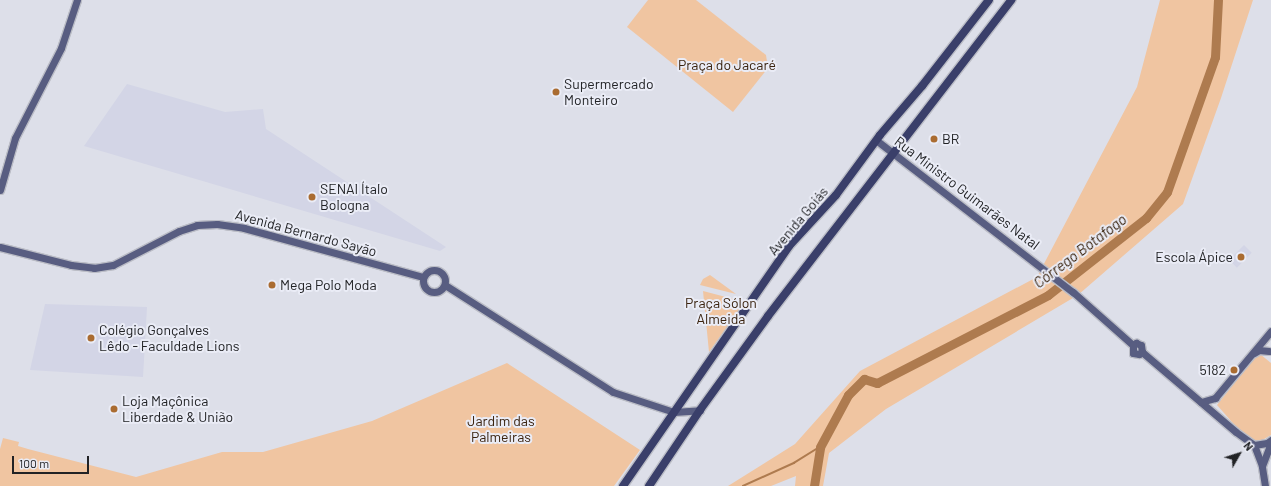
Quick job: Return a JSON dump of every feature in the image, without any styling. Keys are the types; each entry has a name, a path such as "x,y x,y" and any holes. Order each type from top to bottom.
{"main road":[{"path":"0,190 15,138 61,48 77,0"},
{"name":"Avenida Goiás","path":"623,486 756,298 789,246 836,195 876,140 989,0"},
{"path":"651,485 700,410 768,316 895,154 1011,0"},
{"name":"Rua Ministro Guimarães Natal","path":"876,140 1056,278 1133,345 1140,343 1143,348 1142,352 1200,402"},
{"name":"Avenida Bernardo Sayão","path":"0,247 71,265 94,268 113,265 179,231 196,226 217,224 244,228 423,277"},
{"path":"436,269 444,276 445,285 441,290 435,292 429,291 424,285 423,277 426,272 436,269"},
{"path":"445,285 613,392 674,412 700,410"},
{"path":"1200,402 1215,398 1271,331"},
{"path":"1259,344 1270,352"},
{"path":"1251,356 1259,350 1270,352"},
{"path":"1214,412 1215,398"},
{"path":"1200,402 1254,445 1262,466 1265,486"},
{"path":"1254,445 1271,441"},
{"path":"1262,466 1271,441"}],"shaded area":[{"name":"SENAI Ítalo Bologna","path":"127,84 225,112 263,109 266,129 446,247 440,251 84,146"},
{"name":"Escola Ápice","path":"1244,245 1252,253 1237,268 1229,260"},
{"name":"Colégio Gonçalves Lêdo - Faculdade Lions","path":"45,304 147,307 143,377 30,370"}],"green space":[{"name":"Praça do Jacaré","path":"648,0 696,0 766,55 768,68 733,112 627,27"},
{"path":"1160,0 1253,0 1221,98 1183,204 1078,295 886,409 829,453 823,486 795,486 796,476 771,486 728,486 795,444 860,371 1037,277 1137,87"},
{"name":"Praça Sólon Almeida","path":"710,275 736,294 700,285 703,279"},
{"name":"Praça Sólon Almeida","path":"703,291 745,302 709,352"},
{"path":"1260,354 1271,363 1271,435 1259,442 1254,441 1238,429 1217,405 1256,356"},
{"name":"Jardim das Palmeiras","path":"507,363 640,450 614,486 0,486 0,449 3,438 19,442 18,446 28,449 136,477 222,452 263,452 372,421"}],"waterway":[{"name":"Córrego Botafogo","path":"814,486 820,447 848,395 864,379 877,383 1048,295 1146,218 1167,192 1215,57 1218,0"},
{"path":"743,486 794,463 820,447"}],"place":[{"name":"Supermercado Monteiro","path":"556,92"},
{"name":"BR","path":"934,139"},
{"name":"SENAI Ítalo Bologna","path":"312,197"},
{"name":"Escola Ápice","path":"1241,257"},
{"name":"Mega Polo Moda","path":"272,285"},
{"name":"Colégio Gonçalves Lêdo - Faculdade Lions","path":"91,338"},
{"name":"5182","path":"1234,370"},
{"name":"Loja Maçônica Liberdade & União","path":"114,409"}]}
